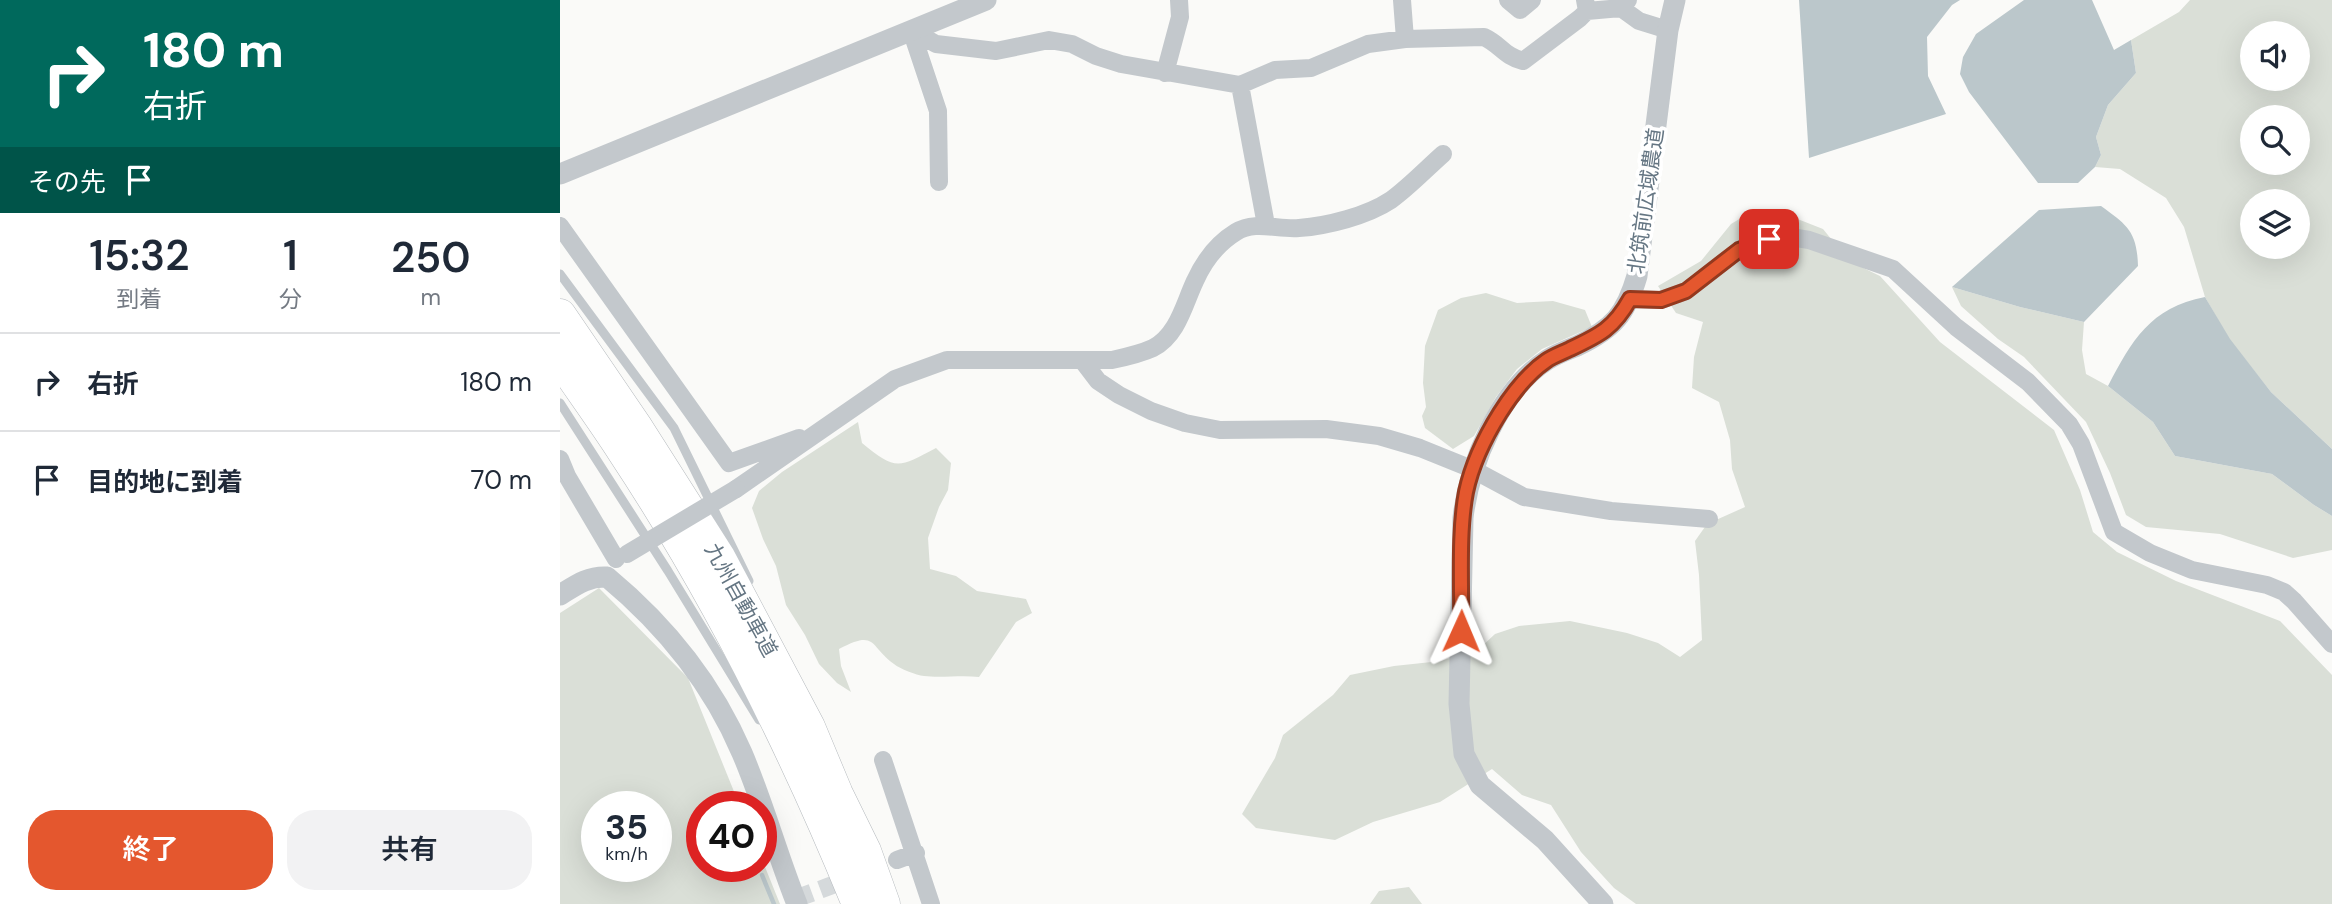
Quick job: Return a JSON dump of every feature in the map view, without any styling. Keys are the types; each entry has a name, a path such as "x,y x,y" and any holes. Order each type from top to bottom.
{"highway":[{"name":"九州自動車道","path":"560,315 637,428 719,557 809,727 865,851 884,904"},
{"name":"九州自動車道","path":"560,359 624,452 707,589 767,702 821,815 858,904"}],"street":[{"path":"560,174 986,0"},
{"path":"1165,73 1180,17 1179,0"},
{"path":"1402,0 1405,39"},
{"path":"1508,0 1520,10 1532,0"},
{"name":"北筑前広域農道","path":"1603,904 1545,839 1480,785 1464,754 1459,704 1463,518 1472,469 1507,401 1530,374 1548,359 1608,330 1630,299 1637,276 1668,30 1675,0"},
{"path":"911,30 936,44 996,51 1049,40 1072,44 1121,64 1240,85 1275,69 1311,68 1368,44 1405,39 1484,37 1510,57 1523,61 1586,5 1624,4 1639,21 1668,30"},
{"path":"911,30 938,111 939,182"},
{"path":"1240,85 1266,225"},
{"path":"560,595 585,579 598,576 736,489 895,379 947,360 1112,360 1154,347 1172,330 1196,279 1216,247 1238,230 1266,225 1285,229 1302,228 1368,212 1392,199 1443,154"},
{"path":"560,226 729,463 826,428"},
{"path":"1630,299 1661,300 1686,291 1739,250 1769,239 1791,237 1809,240 1893,269 1956,327 2028,382 2069,424 2081,444 2114,532 2150,552 2192,570 2267,585 2284,592 2332,643"},
{"path":"1082,360 1098,380 1119,395 1151,411 1185,423 1220,430 1326,429 1379,436 1420,448 1472,469 1524,497 1611,512 1709,519"},
{"path":"560,459 617,563 628,594 670,637 707,685 743,755 797,904"},
{"path":"883,761 931,904"},
{"path":"897,860 916,853"}],"lane":[{"path":"560,274 674,428 756,595"},
{"path":"560,403 768,734"},
{"path":"788,667 809,727"},
{"path":"776,746 821,815"}],"shaded area":[{"path":"1799,0 1960,0 1952,5 1927,37 1928,76 1946,114 1809,158"},
{"path":"2024,0 2092,0 2114,50 2131,40 2136,73 2108,105 2096,137 2101,155 2095,167 2078,183 2038,183 1969,92 1960,74 1963,57 1976,34"},
{"path":"2190,0 2332,0 2332,449 2271,392 2229,339 2205,297 2184,227 2166,198 2120,169 2095,167 2101,155 2096,137 2108,105 2136,73 2131,40 2179,12"},
{"path":"2101,206 2129,230 2135,245 2138,266 2084,322 1952,287 2039,210"},
{"path":"1746,215 1771,219 1795,218 1823,229 1849,261 1880,276 1940,342 2054,430 2080,490 2093,532 2117,552 2176,581 2280,621 2332,675 2332,904 1636,904 1614,888 1581,852 1551,805 1522,795 1492,769 1440,802 1373,822 1335,840 1256,828 1242,814 1275,758 1283,735 1333,695 1350,675 1394,666 1441,661 1480,648 1495,634 1519,626 1570,621 1627,633 1658,643 1680,657 1702,640 1695,541 1707,524 1745,507 1732,469 1730,440 1719,402 1692,388 1694,357 1703,322 1676,313 1658,286 1701,261 1731,224"},
{"path":"1952,287 2084,322 2082,350 2086,374 2108,386 2153,422 2175,456 2272,474 2332,516 2332,550 2293,558 2220,534 2146,527 2126,515 2086,422 2024,357 1998,339 1961,306"},
{"path":"1486,293 1517,303 1553,301 1585,310 1592,327 1542,349 1517,369 1496,397 1474,436 1453,449 1425,428 1422,416 1426,407 1423,383 1425,346 1438,310 1461,298"},
{"path":"2205,297 2230,339 2271,392 2332,449 2332,516 2272,474 2175,456 2153,422 2108,386 2145,328 2170,309"},
{"path":"858,422 862,443 890,462 905,463 936,448 951,463 948,490 928,538 930,569 956,576 977,591 1026,599 1032,613 1016,622 979,677 930,677 904,670 871,642 860,640 839,649 841,666 851,692 837,683 819,664 786,605 776,566 752,508 759,491 782,472"},
{"path":"599,588 688,678 734,791 686,791 686,882 771,882 780,904 560,904 560,613"},
{"path":"1409,887 1422,904 1370,904 1379,891"}],"waterway":[{"path":"765,882 774,904"}],"tunnel":[{"path":"795,899 854,877"}],"route":[{"path":"1461,631 1466,492 1472,469 1489,431 1507,401 1530,374 1548,359 1608,330 1630,299 1661,300 1686,291 1739,250 1769,239"}]}
